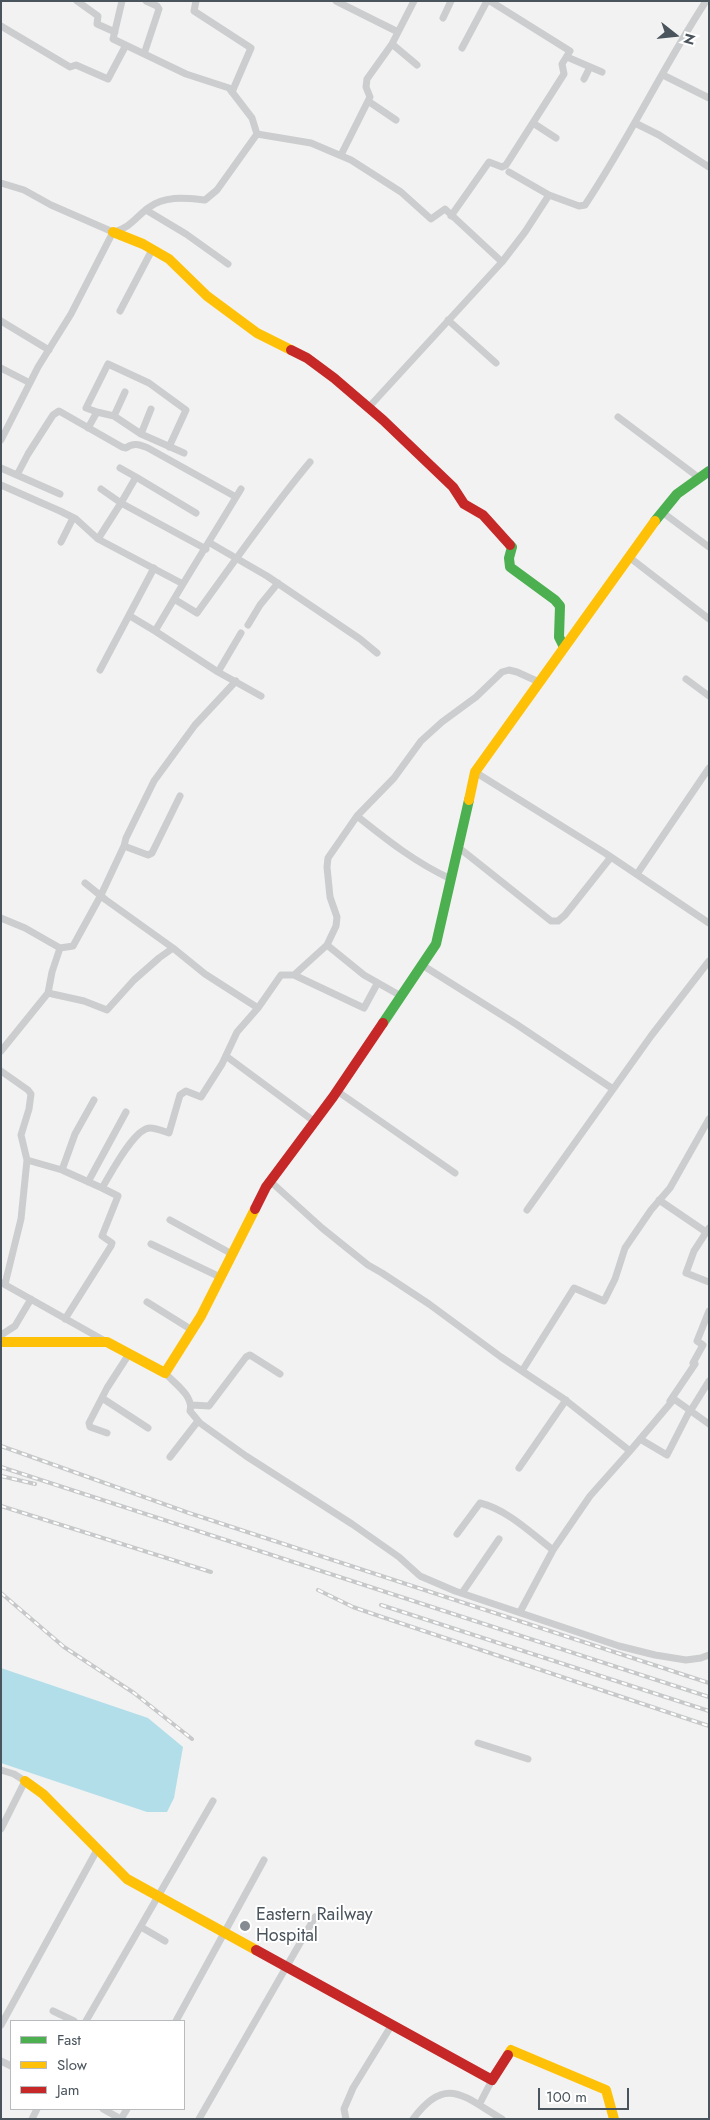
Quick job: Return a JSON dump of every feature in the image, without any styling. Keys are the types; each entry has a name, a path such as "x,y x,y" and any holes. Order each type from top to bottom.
{"street":[{"path":"77,1 98,16 97,24 114,32"},
{"path":"144,54 159,9 157,6 146,1"},
{"path":"196,1 194,11 251,48 232,92"},
{"path":"336,1 398,32"},
{"path":"341,155 370,97 366,88 367,79 392,44 414,1"},
{"path":"443,18 451,1"},
{"path":"452,216 489,162 502,167 506,165 564,74 562,67 570,51 488,1 462,48"},
{"path":"509,172 549,195 579,206 585,205 706,1"},
{"path":"119,2 113,39 186,74 229,88 252,118 257,134"},
{"path":"1,26 70,67 76,64 108,79 126,45"},
{"path":"392,44 417,65"},
{"path":"567,57 602,72"},
{"path":"584,78 590,67"},
{"path":"663,75 709,98"},
{"path":"368,101 396,120"},
{"path":"533,123 556,138"},
{"path":"635,123 666,139 709,167"},
{"path":"257,134 312,143 341,155 378,175 401,192 431,219 444,210 502,262"},
{"path":"1,440 30,383 75,307 114,232 125,229 150,206 170,198 205,200 209,198 217,190 257,134"},
{"path":"1,183 24,190 51,205 114,232 169,259 207,296 257,333 308,358 334,378 369,407 453,487 464,504 483,515 512,546 509,558 510,567 555,600 560,606 559,637 564,647"},
{"path":"369,407 502,262 525,232 549,195"},
{"path":"146,210 186,234 228,264"},
{"path":"120,311 152,250"},
{"path":"448,320 496,362"},
{"path":"1,321 48,350"},
{"path":"169,447 186,410 149,383 108,364 86,408 114,416 141,434 184,454"},
{"path":"1,368 30,383"},
{"path":"114,416 125,392"},
{"path":"141,434 151,409"},
{"path":"17,475 28,454 57,412 64,413 126,448 130,444 138,444 148,448 236,497"},
{"path":"88,428 97,412"},
{"path":"618,417 698,477"},
{"path":"174,599 197,613 236,558 310,462"},
{"path":"1,468 60,494"},
{"path":"120,468 196,513"},
{"path":"165,1373 192,1330 270,1182 337,1092 436,944 475,772 662,512 677,494 698,477 709,471"},
{"path":"98,539 136,477"},
{"path":"1,485 73,518 98,539 183,584"},
{"path":"101,489 121,503 236,558 278,583 360,639 377,653"},
{"path":"155,631 241,489"},
{"path":"662,512 709,547"},
{"path":"61,542 73,518"},
{"path":"629,557 709,619"},
{"path":"100,670 154,568"},
{"path":"248,625 260,605 278,583"},
{"path":"130,616 218,672 261,696"},
{"path":"218,672 241,632"},
{"path":"294,975 327,945 336,926 337,917 330,897 328,858 357,816 394,778 421,741 442,722 476,697 502,672 508,670 517,672 539,682"},
{"path":"686,679 709,696"},
{"path":"1,918 24,928 60,948 73,946 101,895 154,781 195,725 236,681"},
{"path":"637,874 709,768"},
{"path":"475,772 611,856 709,923"},
{"path":"124,846 148,855 152,854 180,796"},
{"path":"357,816 402,853 451,879"},
{"path":"458,847 551,921 558,921 565,916 611,856"},
{"path":"85,883 205,974 258,1008"},
{"path":"327,945 377,984 401,996"},
{"path":"1,1051 48,993 52,972 60,948"},
{"path":"48,993 84,1000 107,1010 134,980 173,948"},
{"path":"527,1210 613,1089 709,961"},
{"path":"422,966 516,1024 613,1089"},
{"path":"102,1188 132,1140 144,1129 150,1128 169,1133 180,1095 186,1091 201,1097 226,1056 237,1032 258,1008 281,975 294,975 364,1008 377,984"},
{"path":"226,1056 315,1122"},
{"path":"1,1071 31,1094 29,1109 21,1135 27,1160 21,1218 3,1283 165,1373 188,1397 192,1405 190,1410 198,1421 246,1456 352,1524 399,1557 420,1576 462,1593 619,1646 686,1660 709,1655"},
{"path":"337,1092 455,1173"},
{"path":"62,1170 75,1134 94,1100"},
{"path":"88,1182 126,1112"},
{"path":"522,1371 574,1288 604,1302 616,1279 625,1248 659,1200 670,1188 709,1119"},
{"path":"27,1160 62,1170 118,1196 102,1236 112,1243 111,1246 65,1319"},
{"path":"270,1182 368,1265 429,1304 522,1371 566,1400 630,1451"},
{"path":"659,1200 707,1230 694,1251 686,1273 709,1282"},
{"path":"170,1220 232,1254"},
{"path":"151,1244 220,1277"},
{"path":"2,1340 15,1326 31,1299"},
{"path":"147,1302 192,1330"},
{"path":"520,1612 553,1550 590,1496 670,1402 695,1364 693,1363 703,1345 697,1340 709,1310"},
{"path":"2,1340 107,1342"},
{"path":"107,1433 90,1427 88,1424 130,1354"},
{"path":"192,1405 209,1406 248,1356 254,1356 280,1374"},
{"path":"640,1439 666,1455 709,1381"},
{"path":"102,1398 148,1428"},
{"path":"670,1402 674,1399 709,1424"},
{"path":"519,1468 566,1400"},
{"path":"170,1457 198,1421"},
{"path":"457,1534 480,1503 493,1506 504,1513 553,1550"},
{"path":"462,1593 499,1539"},
{"path":"478,1743 528,1759"},
{"path":"1,1770 14,1774 43,1794 127,1879 492,2080"},
{"path":"1,1830 25,1781"},
{"path":"87,2020 213,1801"},
{"path":"1,2025 97,1850"},
{"path":"177,2020 264,1860"},
{"path":"199,2119 315,1916"},
{"path":"141,1926 165,1941"},
{"path":"53,2011 72,2020"},
{"path":"346,2119 344,2109 353,2088 391,2026"},
{"path":"479,2105 511,2050 606,2090 614,2119"},
{"path":"416,2118 432,2097 449,2092 469,2098 502,2119"},
{"path":"105,2110 121,2119"}],"water":[{"path":"1,1668 148,1718 183,1747 174,1798 167,1812 147,1812 1,1763"}],"railway":[{"path":"1,1446 189,1513 709,1683"},
{"path":"1,1467 709,1697"},
{"path":"1,1476 35,1484"},
{"path":"1,1506 211,1572"},
{"path":"318,1590 353,1607 709,1726"},
{"path":"1,1593 64,1647 134,1693 192,1739"},
{"path":"381,1605 709,1711"}],"traffic: fast":[{"path":"655,521 677,494 709,471"},
{"path":"510,545 512,547 509,558 510,567 555,600 560,606 559,637 564,647"},
{"path":"383,1023 436,944 469,800"}],"traffic: slow":[{"path":"113,232 143,244 169,259 207,296 257,333 291,350"},
{"path":"469,800 475,772 655,521"},
{"path":"1,1342 107,1342 165,1373 201,1316 255,1209"},
{"path":"25,1781 43,1794 127,1879 256,1950"},
{"path":"508,2055 511,2050 606,2090 614,2119"}],"traffic: jam":[{"path":"291,350 307,358 334,378 383,420 453,487 464,504 483,515 510,545"},
{"path":"255,1209 266,1187 333,1097 383,1023"},
{"path":"256,1950 492,2080 508,2055"}],"place":[{"name":"Eastern Railway Hospital","path":"245,1926"}]}
